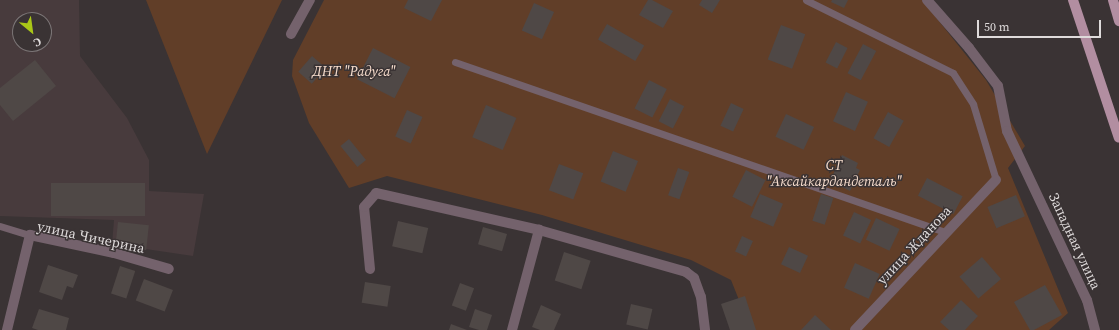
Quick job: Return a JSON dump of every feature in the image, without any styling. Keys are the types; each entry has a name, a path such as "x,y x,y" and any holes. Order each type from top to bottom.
{"main road":[{"path":"1073,0 1119,138"},
{"path":"1114,4 1119,21"}],"street":[{"path":"291,34 310,0"},
{"name":"Западная улица","path":"927,0 969,48 998,86 1008,131 1087,300 1095,330"},
{"name":"улица Жданова","path":"855,330 945,232 996,180"},
{"path":"370,269 364,207 376,192 538,230 686,272 694,278 700,297 705,330"},
{"path":"512,330 538,230"},
{"name":"улица Чичерина","path":"7,330 30,235 114,253 169,269"}],"lane":[{"path":"806,0 953,73 973,104 996,180"},
{"path":"455,62 945,232"},
{"path":"0,226 30,235"}],"shaded area":[{"path":"0,0 79,0 80,56 127,118 149,160 149,191 204,194 193,256 112,244 114,220 0,216"}],"green space":[{"path":"146,0 282,0 207,154"},
{"name":"СТ \"Аксайкардандеталь\"","path":"324,0 922,0 986,80 1025,146 1008,168 1068,313 1049,330 751,330 731,280 691,260 542,215 387,176 349,188 309,123 292,76 293,60"}],"building":[{"path":"408,0 442,0 431,21 404,8"},
{"path":"648,0 652,0 673,11 663,28 639,15"},
{"path":"702,0 720,0 712,13 699,5"},
{"path":"832,0 848,0 844,8 831,2"},
{"path":"534,3 554,12 542,39 522,30"},
{"path":"607,24 644,46 635,61 598,40"},
{"path":"781,25 805,34 792,69 768,60"},
{"path":"836,42 848,48 837,68 826,62"},
{"path":"863,44 876,51 861,80 848,73"},
{"path":"373,48 410,67 395,98 357,79"},
{"path":"312,56 326,68 312,84 298,72"},
{"path":"35,60 56,86 13,121 0,105 0,88"},
{"path":"649,80 667,89 652,118 634,109"},
{"path":"846,92 868,102 855,131 833,121"},
{"path":"670,99 684,106 673,129 659,121"},
{"path":"731,103 744,109 733,132 720,126"},
{"path":"486,105 516,118 503,150 472,137"},
{"path":"407,110 423,117 411,143 395,136"},
{"path":"888,112 904,121 889,147 873,138"},
{"path":"786,114 814,127 804,150 775,137"},
{"path":"349,139 366,160 357,167 340,146"},
{"path":"613,151 638,161 626,192 601,182"},
{"path":"842,155 858,163 856,168 860,170 850,191 830,181"},
{"path":"559,164 583,173 573,199 549,190"},
{"path":"678,168 689,172 679,199 668,195"},
{"path":"746,170 766,180 752,207 732,197"},
{"path":"927,178 963,196 954,214 918,196"},
{"path":"51,183 145,183 145,216 51,216"},
{"path":"760,194 783,204 773,227 750,217"},
{"path":"821,194 833,198 825,225 812,221"},
{"path":"1016,195 1025,216 996,228 987,207"},
{"path":"854,212 871,220 860,244 843,236"},
{"path":"876,218 900,229 889,251 866,240"},
{"path":"398,221 428,228 422,253 392,246"},
{"path":"118,222 149,225 146,250 115,247"},
{"path":"483,227 507,234 502,251 478,244"},
{"path":"742,236 753,241 746,256 735,252"},
{"path":"789,247 808,256 800,273 781,264"},
{"path":"564,252 591,261 581,289 555,281"},
{"path":"982,257 1001,279 978,299 959,277"},
{"path":"855,263 880,274 869,299 844,288"},
{"path":"48,265 78,275 73,288 67,286 62,300 39,292"},
{"path":"120,266 135,271 126,299 111,294"},
{"path":"144,279 173,290 165,312 136,300"},
{"path":"365,282 391,286 387,307 362,303"},
{"path":"460,283 474,288 466,311 452,306"},
{"path":"1045,285 1062,315 1034,330 1030,330 1014,302"},
{"path":"745,296 756,330 730,330 721,304"},
{"path":"961,300 978,316 965,330 949,330 940,322"},
{"path":"631,304 652,309 648,329 626,324"},
{"path":"541,305 561,314 554,330 540,330 532,327"},
{"path":"39,309 69,318 66,330 38,330 32,328"},
{"path":"475,309 492,315 487,330 479,330 469,327"},
{"path":"815,315 831,330 801,330"},
{"path":"451,324 467,330 449,330"}],"park label":[{"name":"ДНТ \"Радуга\"","path":"354,71"}]}
